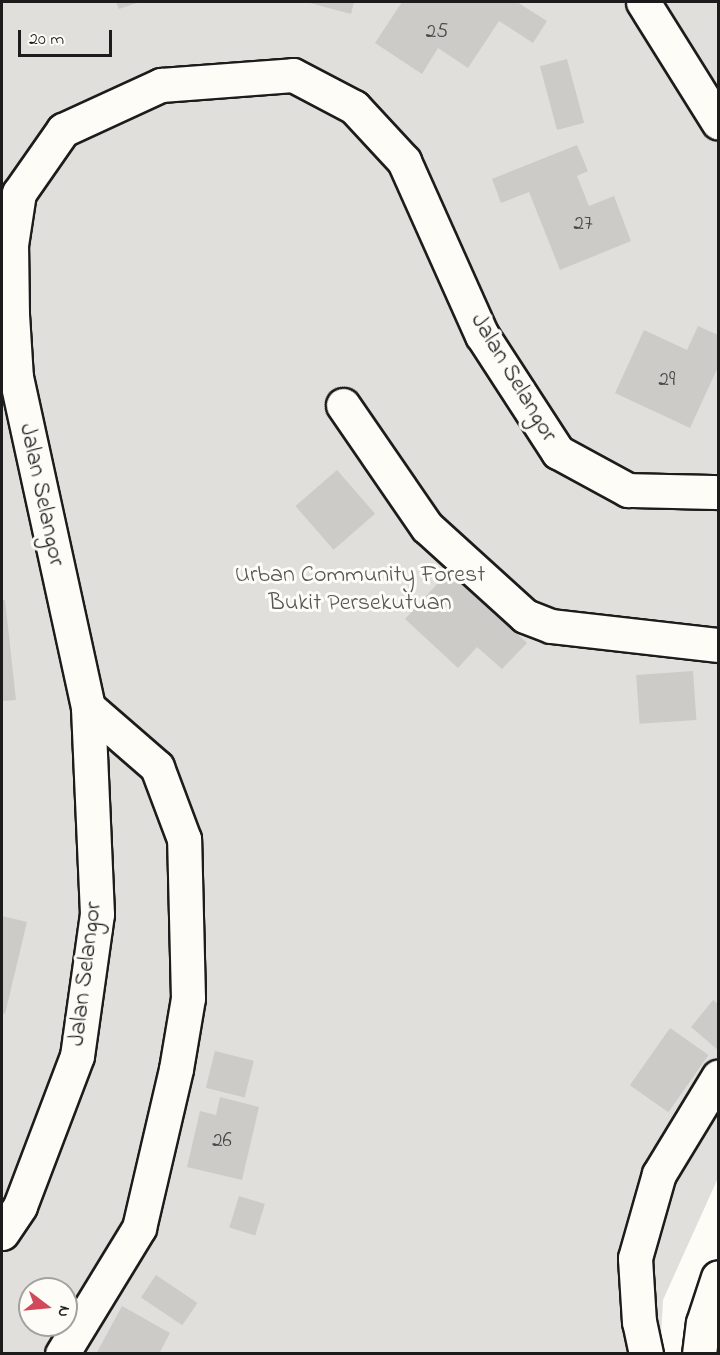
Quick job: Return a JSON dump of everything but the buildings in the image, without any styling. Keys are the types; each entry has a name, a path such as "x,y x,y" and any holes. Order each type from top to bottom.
{"street":[{"path":"644,2 718,122"},
{"name":"Jalan Selangor","path":"2,1233 20,1206 77,1056 98,914 88,707 16,378 11,245 19,193 63,130 161,85 293,75 354,107 404,161 482,335 558,452 628,490 718,492"},
{"path":"343,405 427,527 525,616 551,626 718,645"},
{"path":"62,1353 139,1228 176,1069 188,998 184,838 157,767 88,707"},
{"path":"646,1353 639,1322 635,1258 659,1174 718,1077"},
{"path":"699,1353 703,1323 718,1277"}],"green space":[{"name":"Urban Community Forest Bukit Persekutuan","path":"2,2 718,2 718,1178 663,1300 660,1353 2,1354"}]}
